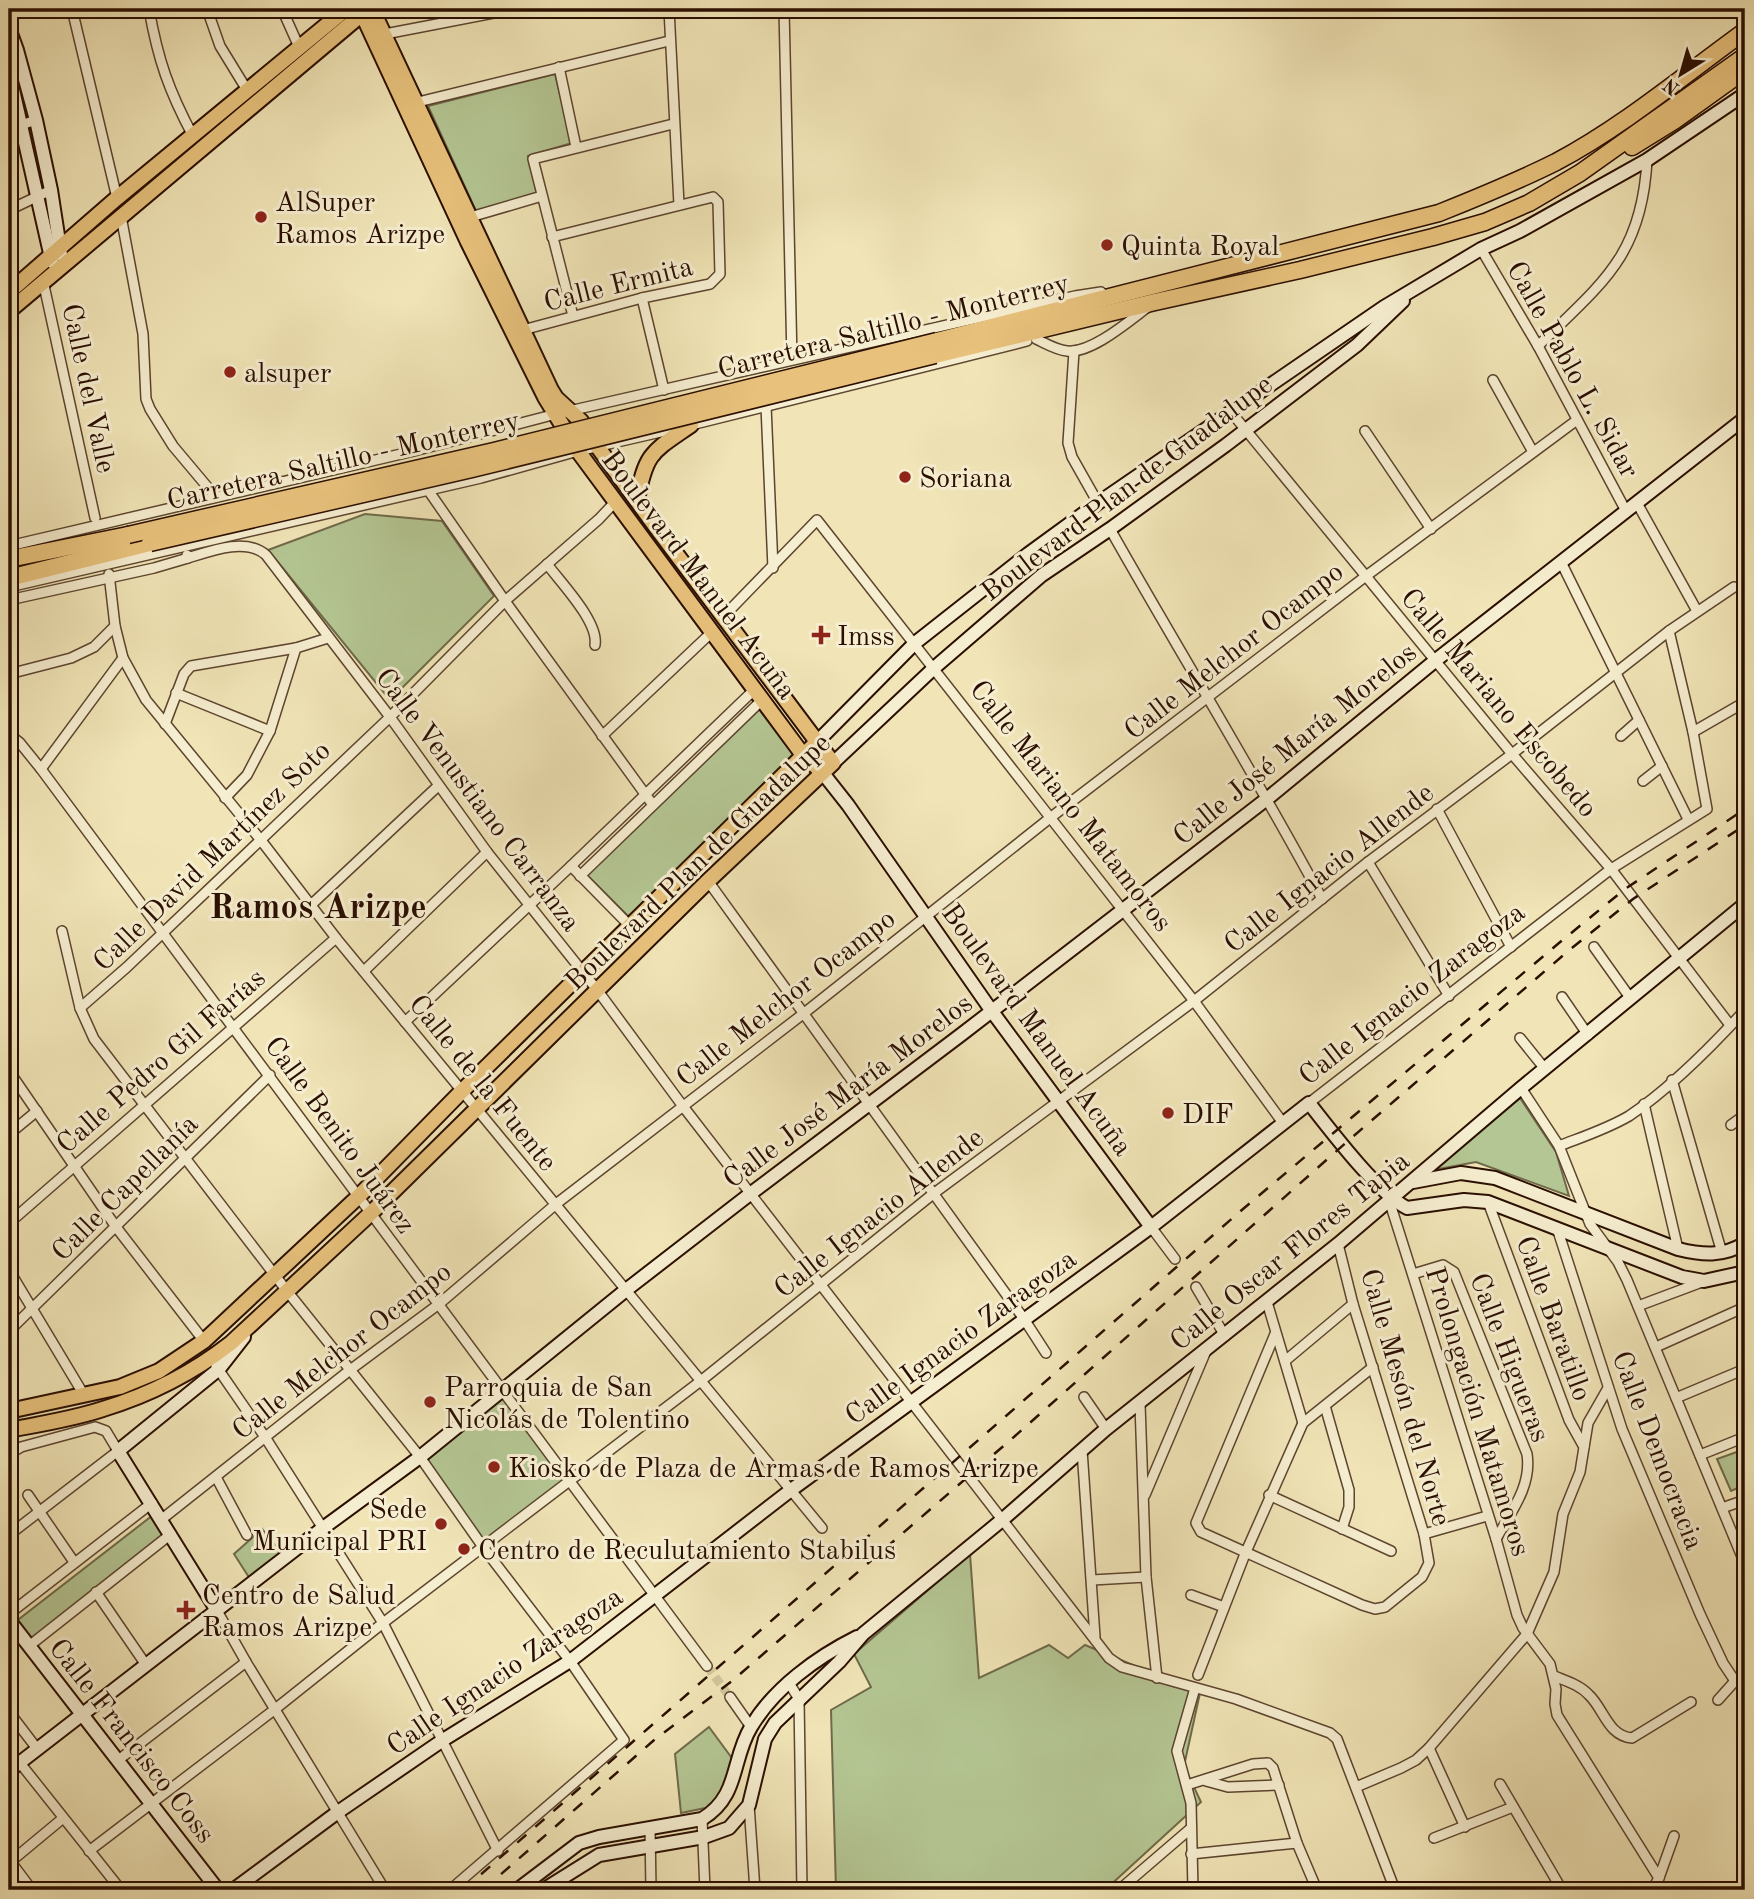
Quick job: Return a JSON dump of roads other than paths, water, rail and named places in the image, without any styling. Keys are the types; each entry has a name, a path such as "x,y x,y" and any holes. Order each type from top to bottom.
{"highway":[{"name":"Carretera Saltillo - Monterrey","path":"9,578 472,470 936,348 1127,293 1439,213 1557,161 1604,133 1745,31"},
{"name":"Carretera Saltillo - Monterrey","path":"9,559 128,535 936,348 1075,322 1464,229 1529,203 1580,173 1745,56"},
{"path":"1674,121 1745,70"},
{"path":"1580,173 1618,155 1745,80"}],"main road":[{"path":"9,292 117,198 346,9"},
{"path":"9,312 366,10"},
{"name":"Boulevard Manuel Acuña","path":"366,10 385,34 418,103 464,219"},
{"name":"Boulevard Manuel Acuña","path":"366,10 517,331 539,388 578,451 803,755 828,767"},
{"path":"218,136 221,123 242,94"},
{"path":"137,182 167,176"},
{"name":"Boulevard Manuel Acuña","path":"517,331 556,398 581,421 636,500 816,743 828,767"},
{"path":"636,500 642,470 648,459 657,449 691,425"},
{"name":"Boulevard Plan de Guadalupe","path":"9,1410 120,1387 159,1371 204,1341 358,1197 816,743"},
{"name":"Boulevard Plan de Guadalupe","path":"9,1430 102,1410 215,1364 828,767"}],"street":[{"path":"72,9 117,198"},
{"path":"149,9 155,47 169,90 193,136"},
{"path":"207,9 242,94"},
{"path":"282,9 299,47"},
{"path":"385,34 515,9"},
{"path":"552,237 678,205 669,9"},
{"path":"784,9 792,359"},
{"path":"9,28 13,51 36,120 51,190 54,274"},
{"path":"418,103 670,41"},
{"path":"559,67 576,147"},
{"path":"9,72 15,127 55,254"},
{"name":"Boulevard Plan de Guadalupe","path":"816,743 915,643 1098,503 1349,329 1480,249 1647,160 1700,127 1745,94"},
{"path":"15,127 36,120"},
{"path":"573,316 533,159 673,124"},
{"path":"1538,346 1609,275 1621,257 1639,216 1646,188 1647,160"},
{"path":"9,210 51,190"},
{"path":"464,219 542,196"},
{"name":"Calle Ermita","path":"517,331 715,281 720,274 719,202 713,197 678,205"},
{"path":"121,216 143,334 146,398 150,410 173,446 215,496"},
{"name":"Calle Pablo L. Sidar","path":"1480,249 1538,346 1577,419 1697,611"},
{"name":"Calle del Valle","path":"39,268 54,274 95,518"},
{"path":"9,546 792,359 1075,296 1102,292 1127,293"},
{"name":"Boulevard Plan de Guadalupe","path":"828,767 934,668 1042,575 1110,529 1357,345 1411,293"},
{"path":"642,298 664,390"},
{"path":"1036,339 1057,349 1074,351 1103,339 1155,302"},
{"path":"9,587 537,464 597,446 1036,339 1075,322"},
{"path":"1074,351 1068,443 1072,457 1098,503"},
{"path":"1493,380 1533,452"},
{"path":"612,401 608,420 613,431 626,441"},
{"path":"723,617 772,568 766,406"},
{"name":"Calle Mariano Escobedo","path":"1231,412 1512,754 1611,869 1730,1025"},
{"name":"Calle José María Morelos","path":"14,1767 83,1716 216,1609 420,1457 626,1290 750,1194 1268,798 1436,660 1745,418"},
{"name":"Calle Melchor Ocampo","path":"162,1519 350,1370 439,1304 556,1205 1050,818 1366,576 1577,419"},
{"path":"515,425 532,433 541,443 541,456 537,464"},
{"path":"1365,432 1431,529"},
{"path":"428,489 601,736 653,805"},
{"name":"Calle David Martínez Soto","path":"80,1007 105,987 390,717 505,601 616,501"},
{"name":"Calle Mariano Matamoros","path":"772,568 817,520 1194,1001 1283,1122"},
{"path":"1110,529 1206,698 1268,798 1322,899"},
{"name":"Calle Venustiano Carranza","path":"9,600 246,545 260,550 390,717 487,852 598,992 750,1194 912,1401 945,1448 1115,1663 1157,1678 1236,1699 1330,1733 1337,1739 1395,1890"},
{"path":"188,546 188,558"},
{"path":"1560,562 1688,819"},
{"path":"548,564 592,625 596,637 595,645"},
{"name":"Calle de la Fuente","path":"109,576 115,626 123,658 146,700 260,839 336,938 822,1528"},
{"name":"Calle Ignacio Allende","path":"89,1851 702,1380 933,1194 1194,1001 1368,862 1669,631 1734,587"},
{"path":"9,674 71,658 94,647 115,626"},
{"path":"1669,631 1693,732 1745,702"},
{"path":"601,736 712,632"},
{"path":"165,724 186,671 196,664 296,649 328,638"},
{"path":"225,798 247,775 270,731 296,649"},
{"path":"41,769 123,658"},
{"path":"176,693 270,731"},
{"path":"405,1022 720,724 759,694"},
{"path":"580,876 727,734 759,694"},
{"path":"1621,736 1639,720"},
{"path":"720,724 727,734"},
{"name":"Calle Ignacio Zaragoza","path":"233,1890 338,1812 443,1740 570,1661 791,1490 1151,1227 1611,869 1707,808 1693,732"},
{"name":"Calle Benito Juárez","path":"9,734 41,769 707,1666"},
{"path":"675,766 683,776"},
{"path":"1643,780 1661,766"},
{"name":"Boulevard Manuel Acuña","path":"828,767 849,805 991,1010 1175,1259"},
{"path":"311,905 438,786"},
{"path":"1437,809 1511,947"},
{"path":"597,841 606,851"},
{"path":"364,971 487,852"},
{"path":"1368,862 1449,996"},
{"path":"571,866 631,927"},
{"path":"708,881 1046,1353"},
{"name":"Calle Oscar Flores Tapia","path":"750,1805 765,1739 775,1723 839,1662 863,1634 1002,1520 1106,1429 1338,1244 1521,1088 1745,904"},
{"path":"62,931 80,1007 94,1039 420,1457 623,1737 623,1743 450,1890"},
{"name":"Calle Pedro Gil Farías","path":"16,1217 336,938"},
{"path":"1594,947 1631,999"},
{"path":"1562,997 1588,1035"},
{"path":"1559,1146 1616,1123 1644,1104 1745,1010"},
{"path":"1520,1038 1545,1069"},
{"path":"9,1070 116,1227 204,1341"},
{"name":"Calle Capellanía","path":"9,1331 270,1075"},
{"path":"1672,1080 1722,1253"},
{"path":"1521,1088 1559,1146 1583,1210 1596,1234 1622,1269 1745,1564"},
{"path":"1310,1103 1390,1199 1402,1205 1413,1208 1464,1200 1488,1202 1669,1273 1704,1281"},
{"path":"1644,1104 1678,1249"},
{"path":"9,1134 37,1111"},
{"path":"1731,1125 1745,1115"},
{"path":"1410,1183 1449,1174 1471,1173 1495,1178 1696,1254 1722,1253 1745,1243"},
{"name":"Prolongación Matamoros","path":"1390,1199 1496,1539 1517,1615 1527,1634"},
{"name":"Calle Baratillo","path":"1488,1202 1569,1420 1584,1447"},
{"name":"Calle Democracia","path":"1557,1228 1625,1438 1715,1647 1735,1681"},
{"name":"Calle Mesón del Norte","path":"1245,1554 1374,1609 1385,1607 1422,1577 1429,1563 1424,1534 1353,1304 1338,1244"},
{"name":"Calle Higueras","path":"1413,1274 1443,1265 1454,1272 1527,1454 1524,1488 1496,1539"},
{"path":"1639,1306 1704,1281 1745,1272"},
{"path":"12,1275 84,1395"},
{"path":"1196,1287 1225,1336"},
{"path":"1267,1302 1303,1423"},
{"path":"1284,1361 1353,1304"},
{"path":"1656,1348 1745,1307"},
{"path":"1245,1554 1201,1532 1196,1523 1275,1334"},
{"path":"1143,1500 1206,1351"},
{"path":"9,1535 118,1451 215,1364 265,1437 383,1623 498,1851"},
{"path":"1199,1675 1269,1495 1303,1423 1373,1367"},
{"path":"1676,1398 1745,1369"},
{"path":"1356,1787 1416,1760 1527,1634 1554,1573 1563,1514 1576,1483 1588,1423 1608,1388"},
{"path":"1084,1397 1106,1429"},
{"path":"1140,1404 1146,1577 1157,1678"},
{"path":"1325,1406 1349,1490 1349,1507 1342,1529"},
{"path":"9,1454 21,1447 88,1427 106,1431 162,1519 274,1710 385,1890"},
{"path":"1700,1455 1745,1437"},
{"path":"1082,1450 1095,1638"},
{"path":"216,1477 247,1535"},
{"path":"28,1495 74,1562"},
{"path":"1269,1495 1391,1551"},
{"path":"1722,1508 1745,1500"},
{"path":"9,1614 152,1503"},
{"path":"1424,1534 1487,1516"},
{"path":"29,1646 170,1534"},
{"path":"1091,1580 1146,1577"},
{"path":"96,1592 146,1665"},
{"path":"1191,1595 1224,1607"},
{"name":"Calle Francisco Coss","path":"11,1629 29,1646 218,1890"},
{"name":"Calle Oscar Flores Tapia","path":"702,1819 715,1811 725,1799 751,1727 769,1703 828,1651 863,1634"},
{"path":"1527,1634 1550,1664 1554,1676 1557,1715 1659,1878"},
{"path":"117,1761 246,1662"},
{"path":"1718,1700 1745,1674"},
{"path":"1554,1676 1583,1689 1592,1697 1615,1732 1625,1738 1632,1738 1691,1702"},
{"path":"789,1683 799,1699 802,1890"},
{"path":"1193,1890 1191,1803 1178,1763 1177,1751 1195,1688"},
{"path":"730,1697 751,1727"},
{"path":"9,1712 38,1749"},
{"path":"1429,1748 1465,1827"},
{"path":"1187,1785 1261,1762 1268,1763 1273,1768 1297,1843 1318,1890"},
{"path":"14,1767 121,1890"},
{"path":"1206,1781 1228,1787 1279,1785"},
{"path":"1500,1784 1562,1890"},
{"path":"539,1872 542,1890 599,1855 704,1837 729,1828 750,1805"},
{"path":"750,1805 755,1890"},
{"path":"1434,1838 1513,1807"},
{"path":"32,1890 10,1863 62,1819"},
{"path":"517,1890 579,1843 702,1819 705,1890"},
{"path":"650,1828 651,1890"},
{"path":"1119,1890 1190,1829"},
{"path":"1652,1890 1674,1836"},
{"path":"1191,1854 1297,1843"}],"tunnel":[{"path":"707,1666 730,1697"}],"railway":[{"path":"463,1890 1243,1209 1625,889 1745,809"},
{"path":"483,1890 653,1741 732,1681 1567,952 1633,899 1745,825"}],"place":[{"name":"AlSuper Ramos Arizpe","path":"261,217"},
{"name":"Quinta Royal","path":"1107,245"},
{"name":"alsuper","path":"230,372"},
{"name":"Soriana","path":"905,477"},
{"name":"Imss","path":"821,635"},
{"name":"DIF","path":"1168,1113"},
{"name":"Parroquia de San Nicolás de Tolentino","path":"430,1402"},
{"name":"Kiosko de Plaza de Armas de Ramos Arizpe","path":"494,1467"},
{"name":"Sede Municipal PRI","path":"441,1524"},
{"name":"Centro de Reculutamiento Stabilus","path":"464,1549"},
{"name":"Centro de Salud Ramos Arizpe","path":"186,1610"}],"district":[{"name":"Ramos Arizpe","path":"318,906"}]}
